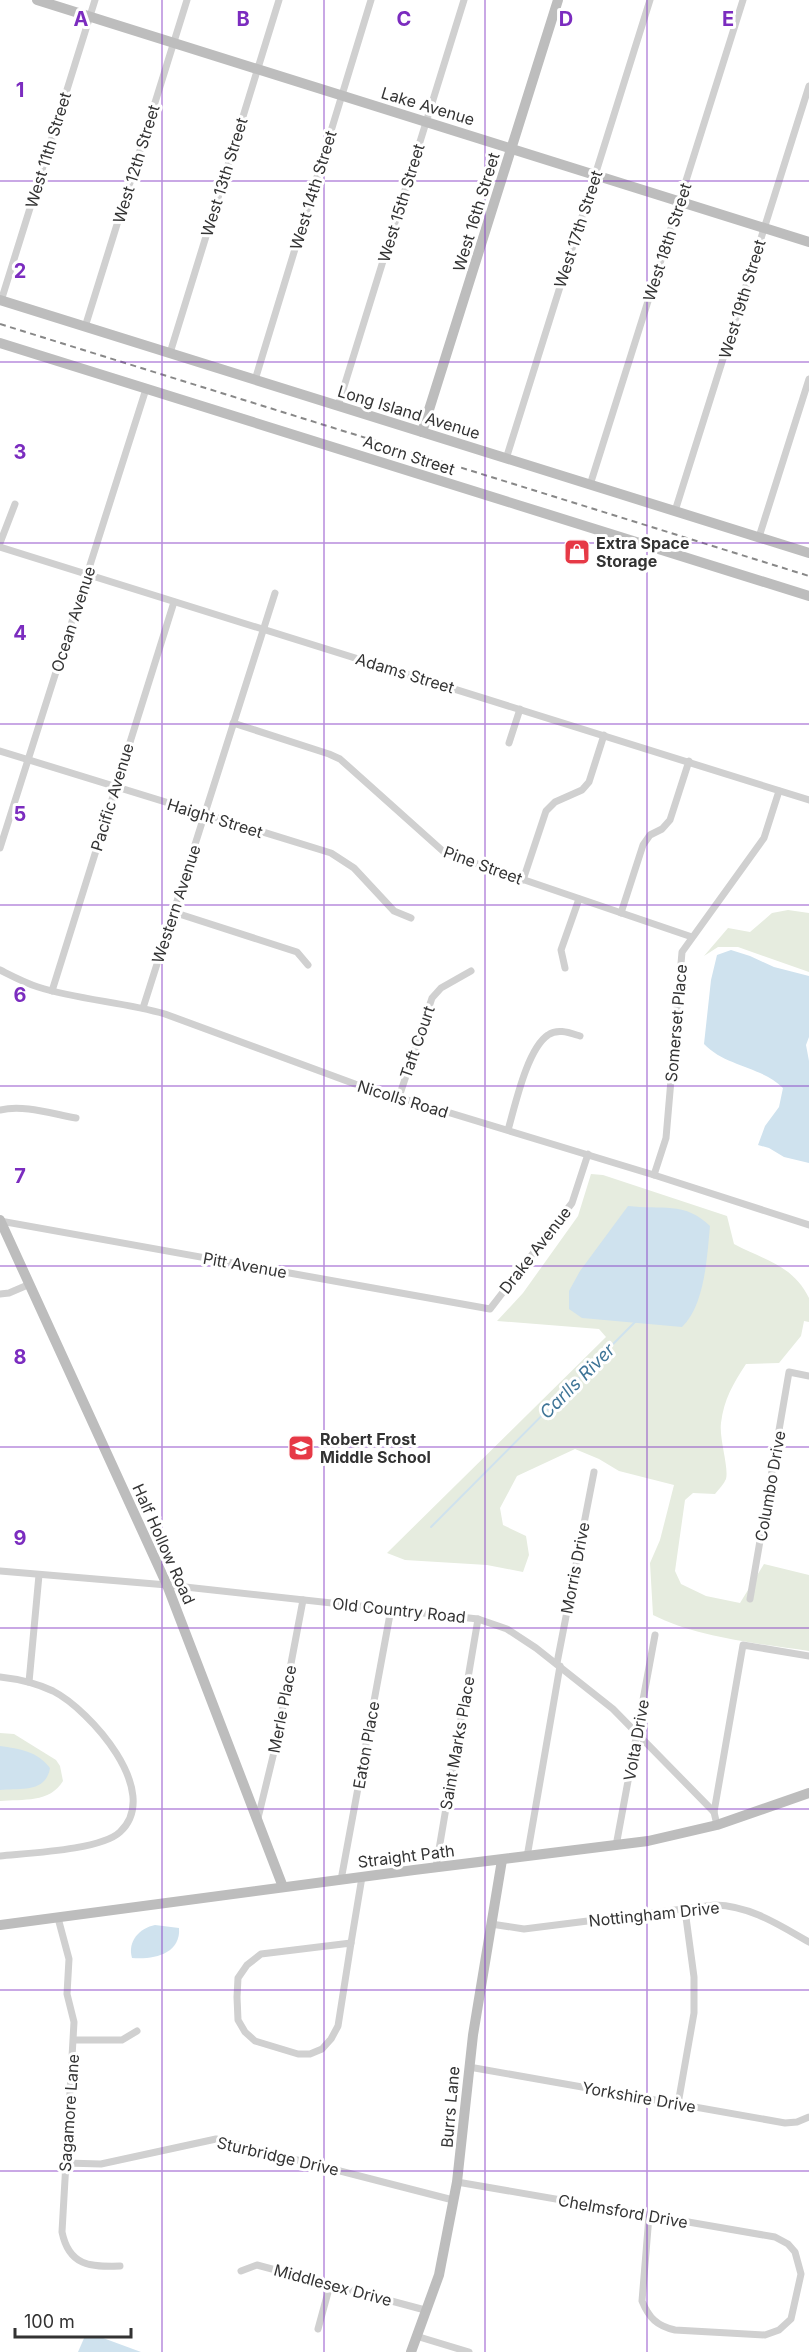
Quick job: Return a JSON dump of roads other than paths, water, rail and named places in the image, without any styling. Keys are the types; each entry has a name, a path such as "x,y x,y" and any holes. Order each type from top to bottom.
{"street":[{"name":"Lake Avenue","path":"37,0 809,242"},
{"name":"West 11th Street","path":"1,301 95,0"},
{"name":"West 12th Street","path":"85,327 186,0"},
{"name":"West 13th Street","path":"170,353 279,0"},
{"name":"West 14th Street","path":"255,380 371,0"},
{"name":"West 15th Street","path":"338,406 464,0"},
{"name":"West 16th Street","path":"422,432 558,0"},
{"name":"West 17th Street","path":"506,459 650,0"},
{"name":"West 18th Street","path":"590,485 743,0"},
{"name":"West 19th Street","path":"675,511 809,86"},
{"name":"Long Island Avenue","path":"1,301 809,553"},
{"name":"Acorn Street","path":"0,343 809,596"},
{"path":"759,537 809,379"},
{"name":"Ocean Avenue","path":"0,848 146,389"},
{"path":"0,545 15,504"},
{"name":"Adams Street","path":"0,545 174,603 264,629 809,800"},
{"name":"Western Avenue","path":"143,1008 275,593"},
{"name":"Pacific Avenue","path":"52,991 174,603"},
{"path":"509,743 520,709"},
{"name":"Pine Street","path":"233,723 334,756 445,853 692,937"},
{"path":"523,880 546,812 555,802 582,790 589,782 604,735"},
{"name":"Haight Street","path":"0,751 331,854 344,860 391,908 411,918"},
{"path":"621,913 643,845 650,835 662,829 670,820 689,761"},
{"name":"Somerset Place","path":"654,1175 666,1138 682,952 764,838 779,791"},
{"path":"565,968 561,950 579,899"},
{"path":"173,912 297,952 308,965"},
{"name":"Nicolls Road","path":"0,970 35,987 143,1008 355,1084 588,1154 809,1225"},
{"name":"Taft Court","path":"399,1097 432,998 441,988 471,971"},
{"path":"508,1130 527,1067 539,1044 549,1034 564,1031 580,1036"},
{"path":"0,1110 17,1108 76,1118"},
{"name":"Drake Avenue","path":"490,1309 572,1203 588,1154"},
{"name":"Pitt Avenue","path":"0,1220 490,1309"},
{"name":"Half Hollow Road","path":"0,1220 167,1585 283,1887"},
{"path":"0,1294 9,1293 30,1284"},
{"name":"Columbo Drive","path":"750,1599 789,1372 809,1376"},
{"name":"Morris Drive","path":"527,1857 558,1665 594,1472"},
{"name":"Old Country Road","path":"0,1571 167,1585 478,1619 507,1629 558,1665 613,1709 714,1812"},
{"path":"29,1682 39,1575"},
{"name":"Merle Place","path":"258,1818 275,1748 303,1600"},
{"name":"Eaton Place","path":"341,1880 391,1609"},
{"name":"Saint Marks Place","path":"436,1868 478,1619"},
{"name":"Volta Drive","path":"616,1846 655,1635"},
{"path":"717,1825 714,1812 743,1645 809,1656"},
{"path":"0,1677 29,1682 54,1692 93,1721 110,1742 123,1764 131,1785 134,1803 129,1822 120,1833 104,1842 0,1856"},
{"name":"Straight Path","path":"0,1925 616,1846 685,1834 717,1825 808,1790"},
{"name":"Burrs Lane","path":"411,2352 439,2275 457,2182 469,2067 502,1860"},
{"path":"351,1943 261,1954 238,1978 238,2020 245,2032 255,2041 298,2054 310,2054 322,2049 331,2039 338,2026 362,1877"},
{"name":"Nottingham Drive","path":"491,1924 524,1929 732,1906 764,1916 809,1942"},
{"path":"678,2104 694,2013 694,1977 685,1910"},
{"name":"Sagamore Lane","path":"58,1918 69,1959 67,1994 74,2022 62,2232 64,2244 72,2257 84,2264 120,2266"},
{"path":"74,2040 122,2040 137,2031"},
{"name":"Yorkshire Drive","path":"469,2067 785,2123 797,2122 809,2117"},
{"name":"Sturbridge Drive","path":"66,2163 101,2164 216,2139 453,2200"},
{"name":"Chelmsford Drive","path":"457,2182 775,2237 788,2244 799,2261 801,2274 791,2319 779,2330 765,2335 675,2330 662,2327 646,2313 642,2301 649,2216"},
{"name":"Middlesex Drive","path":"241,2271 257,2265 425,2310"},
{"path":"318,2330 330,2285"},
{"path":"416,2336 470,2352"}],"water":[{"path":"731,950 774,967 809,976 809,1037 806,1045 809,1061 809,1163 784,1157 769,1148 758,1145 765,1126 779,1107 783,1088 764,1075 713,1052 704,1044 711,980 717,955"},
{"path":"628,1206 682,1210 701,1218 710,1226 706,1266 700,1294 690,1318 682,1327 582,1318 569,1309 569,1291 580,1271"},
{"path":"0,1746 34,1754 50,1768 48,1776 43,1782 31,1788 0,1790"},
{"path":"155,1925 179,1928 175,1944 164,1954 148,1958 132,1958 131,1946 136,1936 144,1929"},
{"path":"85,2336 103,2338 141,2352 78,2352"}],"waterway":[{"name":"Carlls River","path":"431,1527 636,1321"}],"railway":[{"path":"0,324 809,576"}],"place":[{"name":"Extra Space Storage","path":"577,552"},
{"name":"Robert Frost Middle School","path":"301,1448"}]}
